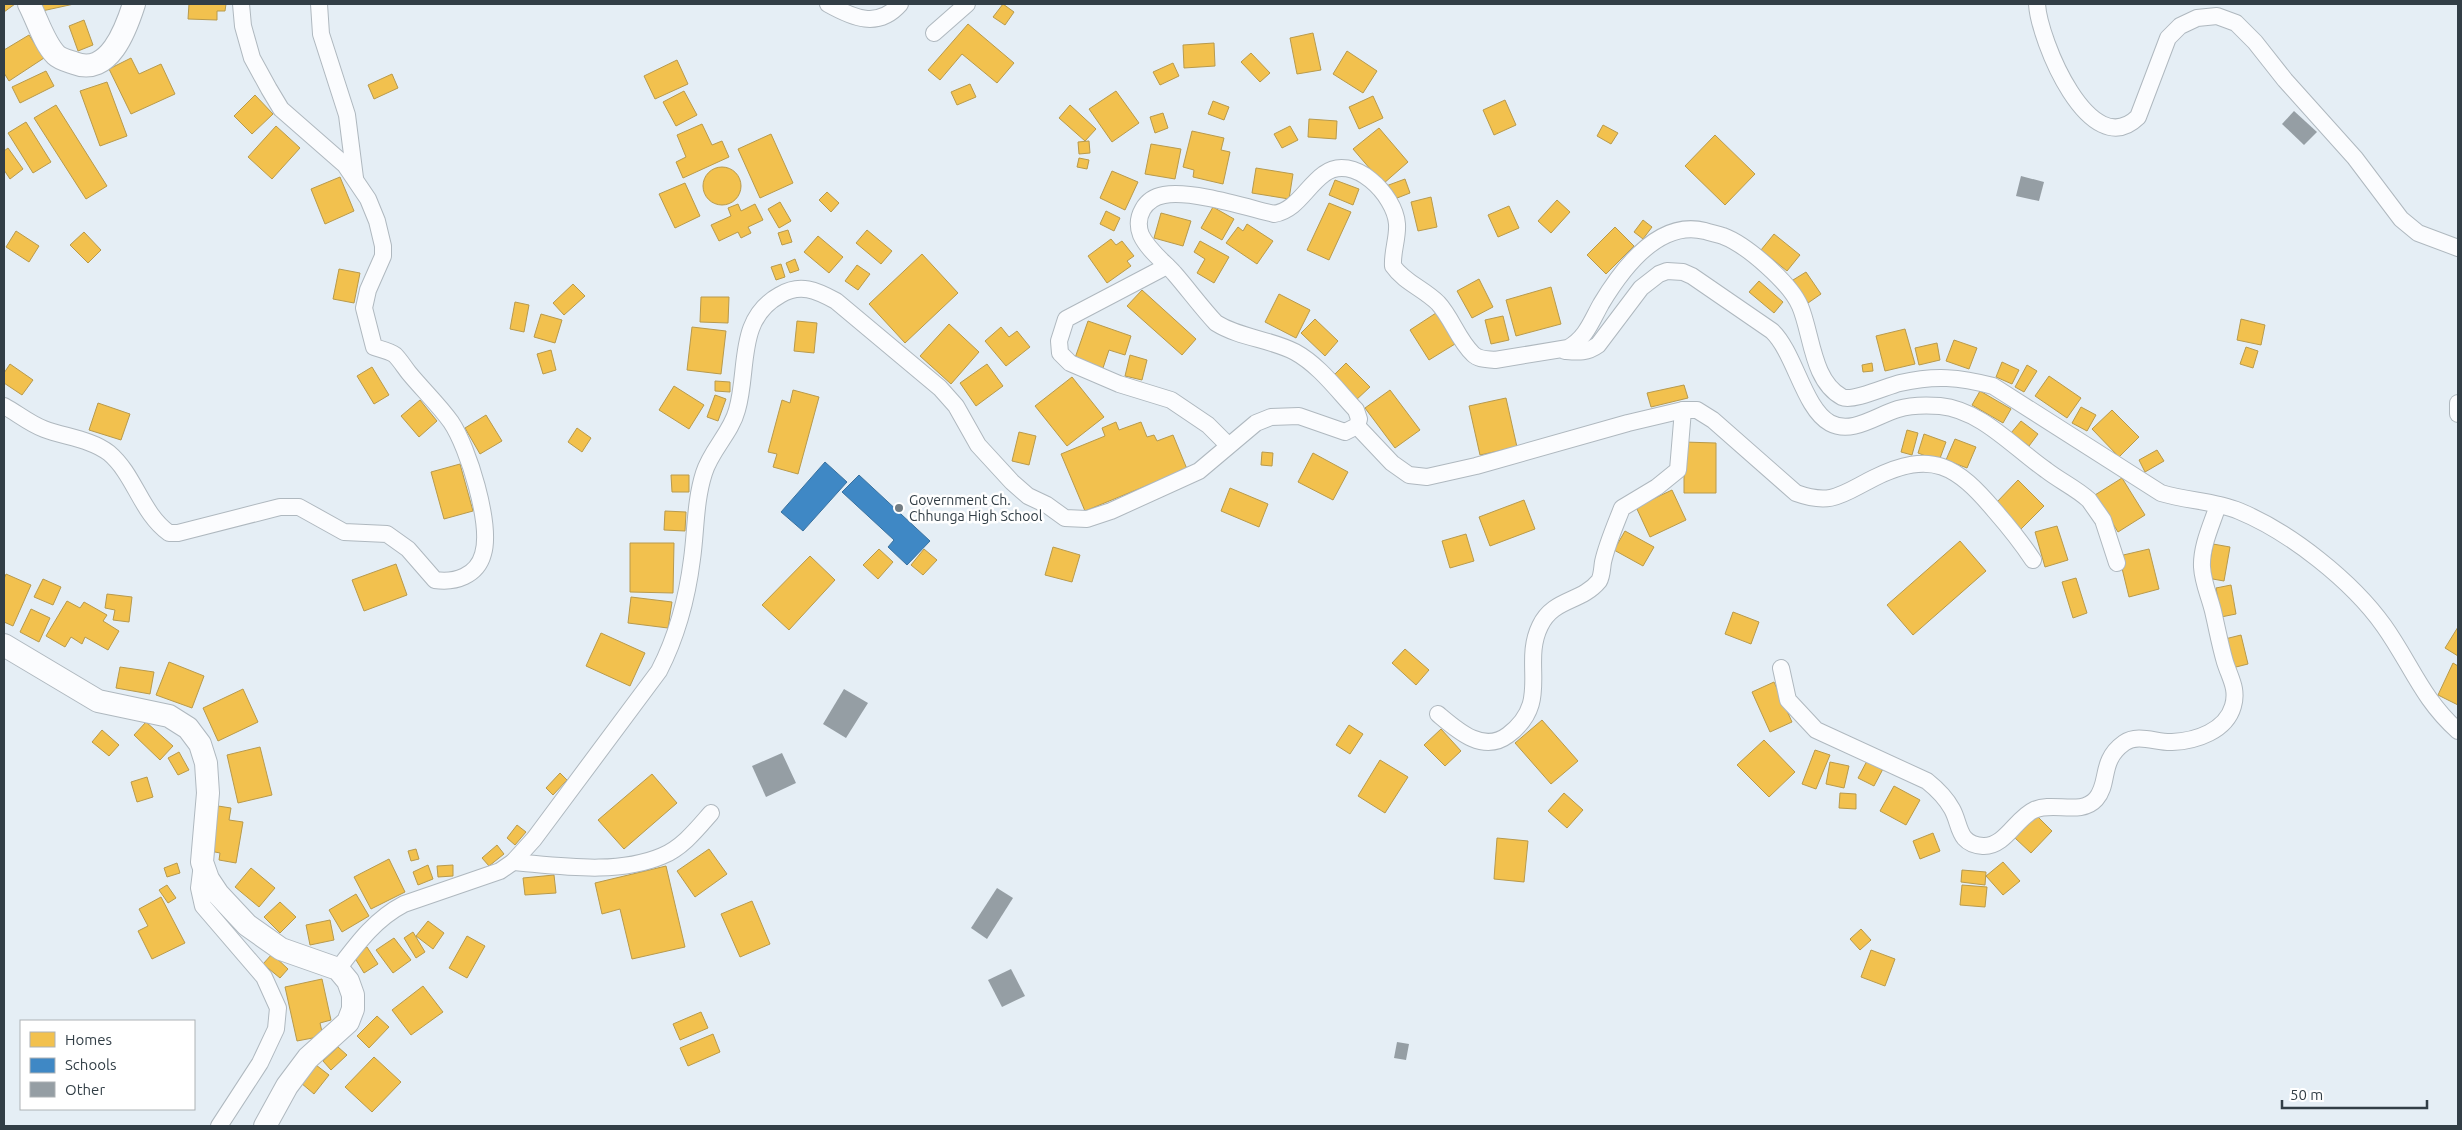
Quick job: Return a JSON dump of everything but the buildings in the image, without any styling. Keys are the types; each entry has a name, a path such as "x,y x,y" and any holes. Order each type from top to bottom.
{"street":[{"path":"30,4 56,55 81,66 94,65 116,46 126,27 134,4"},
{"path":"4,406 41,428 97,445 110,454 121,466 152,517 169,533 178,533 280,507 299,507 344,532 387,534 408,549 435,580 450,582 463,578 476,566 483,553 485,525 478,491 467,454 452,423 394,355 374,347 364,308 368,290 383,256 384,246 368,199 346,165 300,127 277,102 252,58 243,26 241,4"},
{"path":"319,4 321,34 348,115 355,180"},
{"path":"828,4 852,17 872,20 885,15 900,4"},
{"path":"934,33 967,4"},
{"path":"2037,4 2037,17 2044,39 2079,105 2100,125 2116,130 2129,126 2138,117 2168,38 2180,26 2197,18 2217,16 2236,23 2255,42 2285,80 2355,158 2401,219 2418,233 2458,248"},
{"path":"338,969 363,937 389,911 404,904 500,871 513,862 524,851 644,695 672,646 681,619 692,562 699,493 704,472 713,454 733,424 738,408 744,354 750,331 757,314 770,300 788,290 802,287 818,291 836,301 940,388 956,406 978,444 1012,482 1028,496 1048,505 1065,518 1087,519 1111,511 1199,471 1256,423 1270,417 1298,416 1345,432 1357,426 1359,419 1356,410 1312,364 1294,351 1226,329 1216,322 1147,245 1138,224 1143,209 1155,198 1165,195 1190,196 1274,214 1283,212 1290,208 1326,172 1336,168 1349,168 1359,172 1380,189 1392,207 1398,226 1393,266 1398,273 1436,301 1474,356 1483,359 1495,360 1557,350 1578,342 1611,290 1631,264 1654,241 1671,232 1692,228 1724,236 1738,244 1786,285 1800,304 1823,377 1833,390 1844,398 1853,398 1900,383 1932,377 1963,378 1993,386 2162,493 2238,510 2266,524 2307,552 2348,587 2382,624 2398,646 2416,681 2437,710 2458,731"},
{"path":"1167,266 1079,310 1066,319 1059,341 1060,353 1070,363 1119,384 1172,400 1208,425 1228,445"},
{"path":"1557,350 1580,352 1590,350 1606,337 1641,288 1659,274 1683,272 1772,331 1781,340 1789,352 1800,382 1827,422 1836,426 1853,426 1886,413 1914,406 1940,406 1967,413 2090,500 2103,520 2117,564"},
{"path":"2458,403 2458,414"},
{"path":"1357,426 1392,464 1409,475 1427,477 1451,473 1683,410 1697,410 1713,420 1796,493 1810,498 1827,500 1846,493 1893,469 1915,463 1950,468 1974,486 2017,536 2033,560"},
{"path":"1438,714 1462,734 1489,743 1504,737 1526,718 1533,690 1534,647 1539,628 1548,611 1583,594 1600,579 1604,560 1622,508 1657,487 1678,470 1683,410"},
{"path":"1781,668 1788,700 1816,730 1927,781 1939,791 1953,810 1959,833 1971,843 1983,846 1994,844 2034,810 2047,806 2082,807 2096,799 2101,789 2106,764 2116,750 2126,741 2140,738 2171,742 2194,739 2209,734 2224,723 2233,707 2235,688 2205,589 2202,564 2206,541 2218,505"},
{"path":"4,645 64,683 98,701 169,716 188,728 200,744 206,763 208,793 199,888 203,906 264,977 278,1008 276,1029 260,1064 219,1126"},
{"path":"513,862 602,867 634,864 663,856 684,842 711,813"},
{"path":"202,862 208,879 218,894 247,925 281,949 338,969 348,981 353,994 353,1009 348,1022 308,1058 287,1086 265,1126"}],"place":[{"name":"Government Ch. Chhunga High School","path":"899,508"}]}
